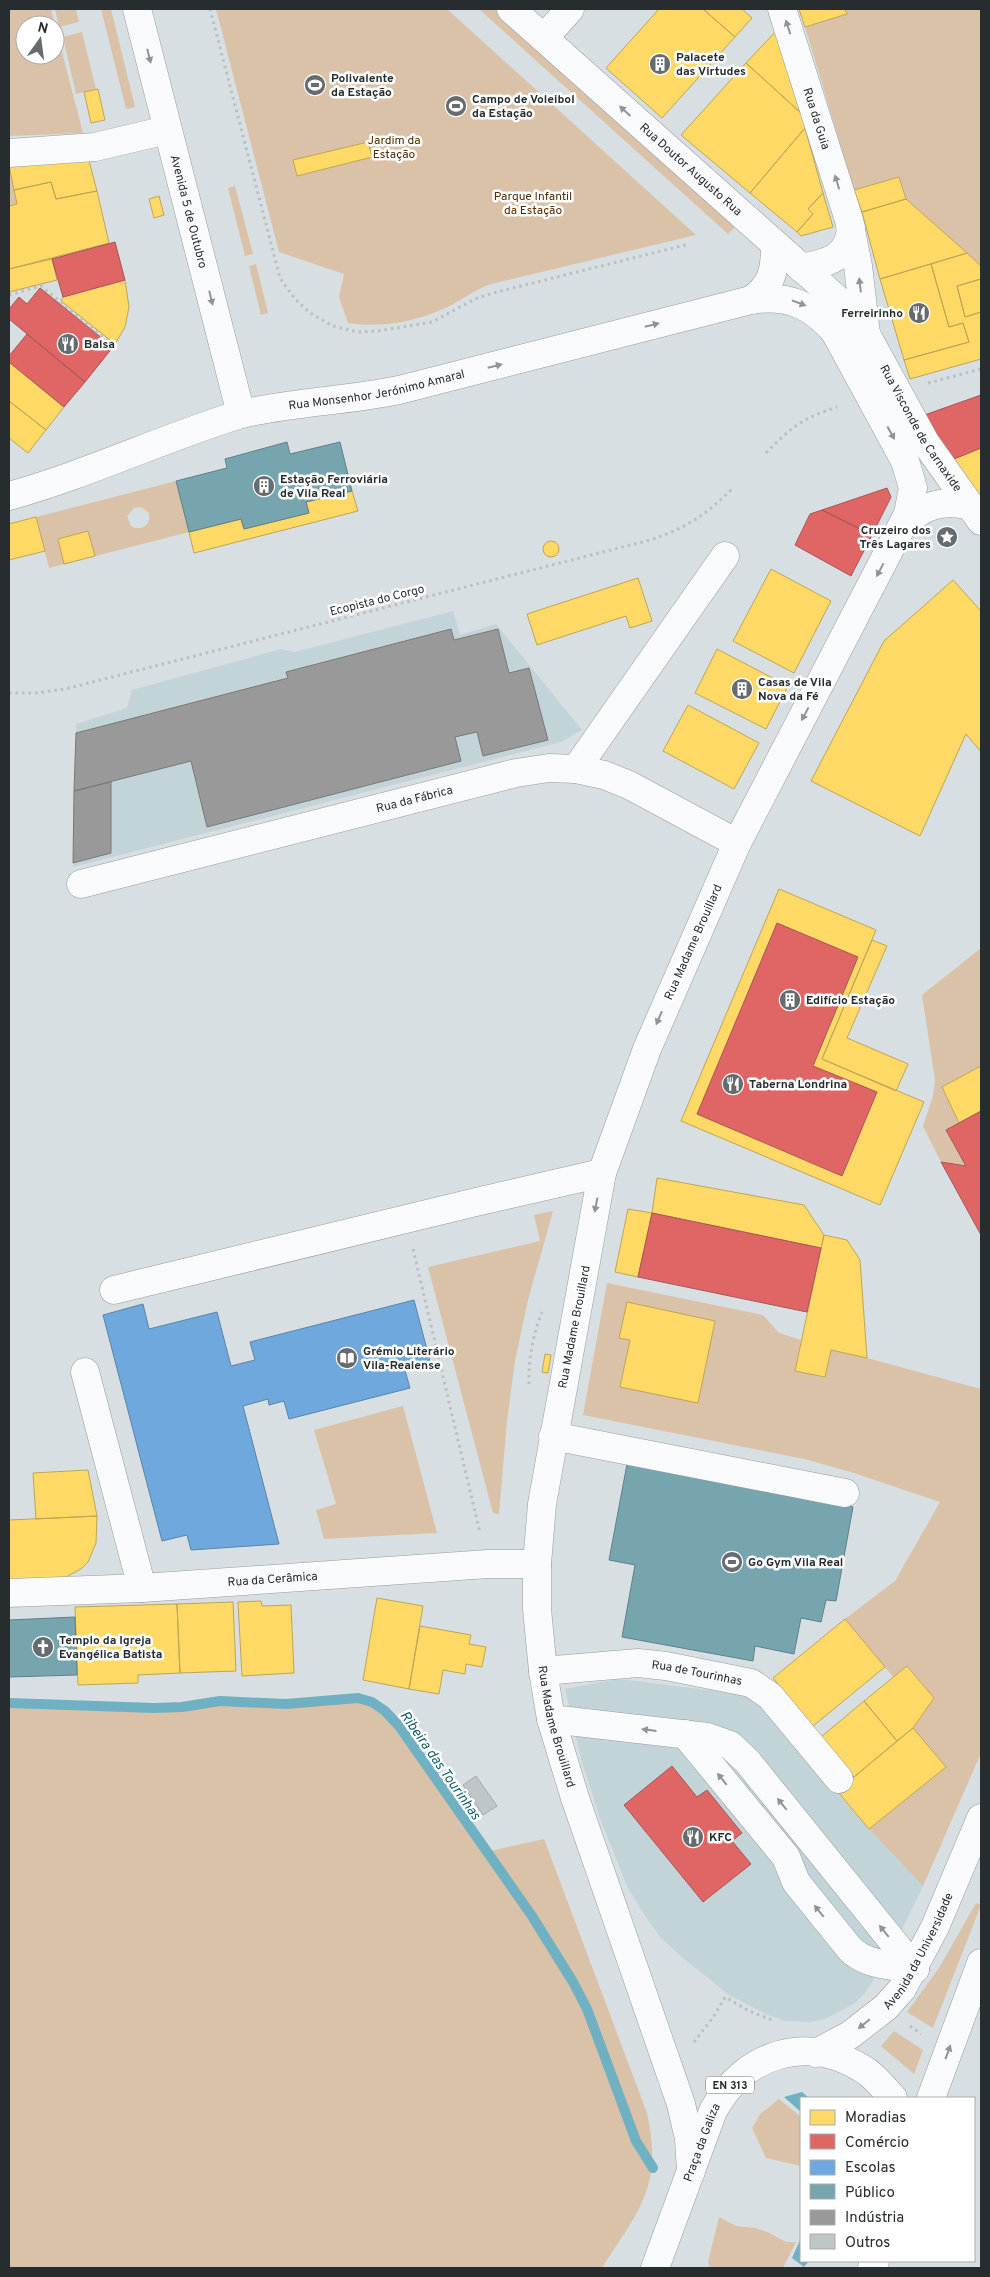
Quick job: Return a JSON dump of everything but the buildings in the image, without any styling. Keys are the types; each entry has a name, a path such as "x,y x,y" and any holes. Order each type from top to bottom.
{"main road":[{"name":"Avenida 5 de Outubro","path":"136,9 241,414"},
{"name":"Rua Doutor Augusto Rua","path":"511,9 848,309 866,334"},
{"path":"544,38 570,9"},
{"name":"Rua da Guia","path":"782,9 851,228 858,266 866,334"},
{"path":"9,153 95,147 167,130"},
{"path":"801,268 835,258 848,245 851,228"},
{"path":"751,300 766,288 772,275 775,246"},
{"name":"EN 313","path":"751,300 769,298 795,301 816,313 835,332 899,448 909,471 913,488 912,497 902,526"},
{"name":"Rua Monsenhor Jerónimo Amaral","path":"9,496 53,483 159,442 241,414 292,404 359,397 399,390 751,300"},
{"name":"Rua Visconde de Carnaxide","path":"866,334 925,442 976,513"},
{"path":"902,526 920,510 934,504 952,503 976,513"},
{"name":"Rua Madame Brouillard","path":"691,2171 689,2139 681,2104 573,1790 551,1719 538,1630 537,1564 542,1504 602,1173 654,1028 737,843 902,526"},
{"path":"576,769 724,556"},
{"name":"Rua da Fábrica","path":"81,884 516,773 549,768 576,769 604,775 629,785 737,843"},
{"path":"114,1290 602,1173"},
{"path":"85,1372 142,1588"},
{"path":"553,1436 846,1492"},
{"name":"Rua da Cerâmica","path":"9,1593 142,1588 488,1564 537,1564"},
{"name":"Rua de Tourinhas","path":"543,1671 638,1663 666,1666 751,1683 770,1696 839,1778"},
{"path":"551,1719 685,1734 715,1739 730,1745 742,1755 915,1969"},
{"path":"685,1734 786,1857 796,1882 850,1949 864,1959 915,1969"},
{"name":"Avenida da Universidade","path":"816,2053 850,2035 886,2007 902,1989 915,1969 935,1927 981,1818"},
{"path":"931,2097 981,1963"},
{"name":"Praça da Galiza","path":"654,2263 714,2111 721,2096 741,2074 762,2061 782,2053 816,2053 837,2057 853,2063 868,2072 892,2097"}],"path":[{"path":"210,9 280,278 301,306 325,322 342,329 368,332 432,322 475,299 493,293 690,244"},
{"path":"9,294 41,286 114,346"},
{"path":"921,385 981,368"},
{"path":"766,454 794,426 807,418 837,407"},
{"name":"Ecopista do Corgo","path":"9,693 36,693 65,689 650,540 682,529 696,521 710,511 734,487"},
{"path":"406,1219 488,1564"},
{"path":"529,1385 529,1367 535,1332 546,1306"}],"shaded area":[{"path":"453,611 460,635 496,624 582,730 561,742 73,867 76,724 127,708 132,690 281,649 295,652"},
{"path":"618,1679 751,1695 869,1829 923,1886 889,1956 865,1993 855,2003 825,2019 810,2022 785,2021 768,2015 729,1995 661,1938 627,1886 601,1821 581,1759 565,1689"}],"green space":[{"path":"9,9 51,9 53,15 15,15 15,65 65,65 65,63 83,133 9,136"},
{"path":"55,9 76,9 79,22 65,26 65,15 56,15"},
{"path":"101,9 111,9 135,107 126,109"},
{"name":"Jardim da Estação","path":"216,9 447,9 696,235 491,284 478,289 443,309 421,317 397,323 372,325 348,323 339,297 344,274 279,252"},
{"path":"479,9 495,9 736,226 728,234"},
{"path":"845,9 981,9 981,266 906,199 899,177 854,190 805,27 847,14"},
{"path":"82,32 96,89 76,94 65,46 65,36"},
{"path":"9,166 17,204 9,206"},
{"path":"235,186 253,254 245,256 228,188"},
{"path":"256,264 268,313 261,315 249,266"},
{"path":"176,481 189,532 49,568 36,517","holes":["141,507 149,513 149,521 145,526 142,528 131,526 127,516 134,508"]},
{"path":"981,948 981,1066 943,1087 959,1123 946,1130 966,1166 941,1162 923,1126 933,1096 935,1080 922,995"},
{"path":"553,1211 528,1300 515,1361 507,1421 499,1514 493,1513 428,1267 540,1241 534,1215"},
{"path":"607,1283 763,1315 779,1333 801,1340 795,1371 825,1377 831,1350 981,1389 981,1753 923,1886 869,1829 946,1767 913,1728 934,1698 908,1666 894,1678 845,1619 895,1581 940,1502 851,1472 804,1459 583,1415"},
{"path":"403,1406 437,1533 324,1539 316,1510 336,1504 314,1430"},
{"path":"343,1698 375,1704 393,1719 485,1852 544,1839 647,2113 652,2160 650,2179 645,2196 637,2212 602,2268 9,2268 9,1703 154,1708 182,1707 220,1701 308,1703"},
{"path":"976,1903 981,1905 933,2028 907,2012 939,1968"},
{"path":"894,2031 923,2050 914,2074 881,2046"},
{"path":"779,2099 800,2116 800,2166 766,2158 752,2128 760,2114"},
{"path":"719,2217 736,2226 755,2228 786,2242 796,2242 783,2268 710,2268 708,2262"}],"water":[{"path":"802,2092 808,2097 800,2097 800,2111 784,2097"},
{"path":"800,2240 800,2262 808,2262 804,2267 792,2258"}],"waterway":[{"name":"Ribeira das Tourinhas","path":"9,1703 154,1708 182,1707 220,1701 286,1704 358,1698 372,1702 385,1711 399,1726 532,1916 573,1982 587,2009 636,2141 653,2168"}],"place":[{"name":"Palacete das Virtudes","path":"660,64"},
{"name":"Polivalente da Estação","path":"315,85"},
{"name":"Campo de Voleibol da Estação","path":"456,106"},
{"name":"Ferreirinho","path":"919,313"},
{"name":"Balsa","path":"68,344"},
{"name":"Estação Ferroviária de Vila Real","path":"264,486"},
{"name":"Cruzeiro dos Três Lagares","path":"947,537"},
{"name":"Casas de Vila Nova da Fé","path":"742,689"},
{"name":"Edifício Estação","path":"790,1000"},
{"name":"Taberna Londrina","path":"733,1084"},
{"name":"Grémio Literário Vila-Realense","path":"347,1358"},
{"name":"Go Gym Vila Real","path":"732,1562"},
{"name":"Templo da Igreja Evangélica Batista","path":"43,1647"},
{"name":"KFC","path":"693,1837"}],"park label":[{"name":"Parque Infantil da Estação","path":"533,203"}]}
